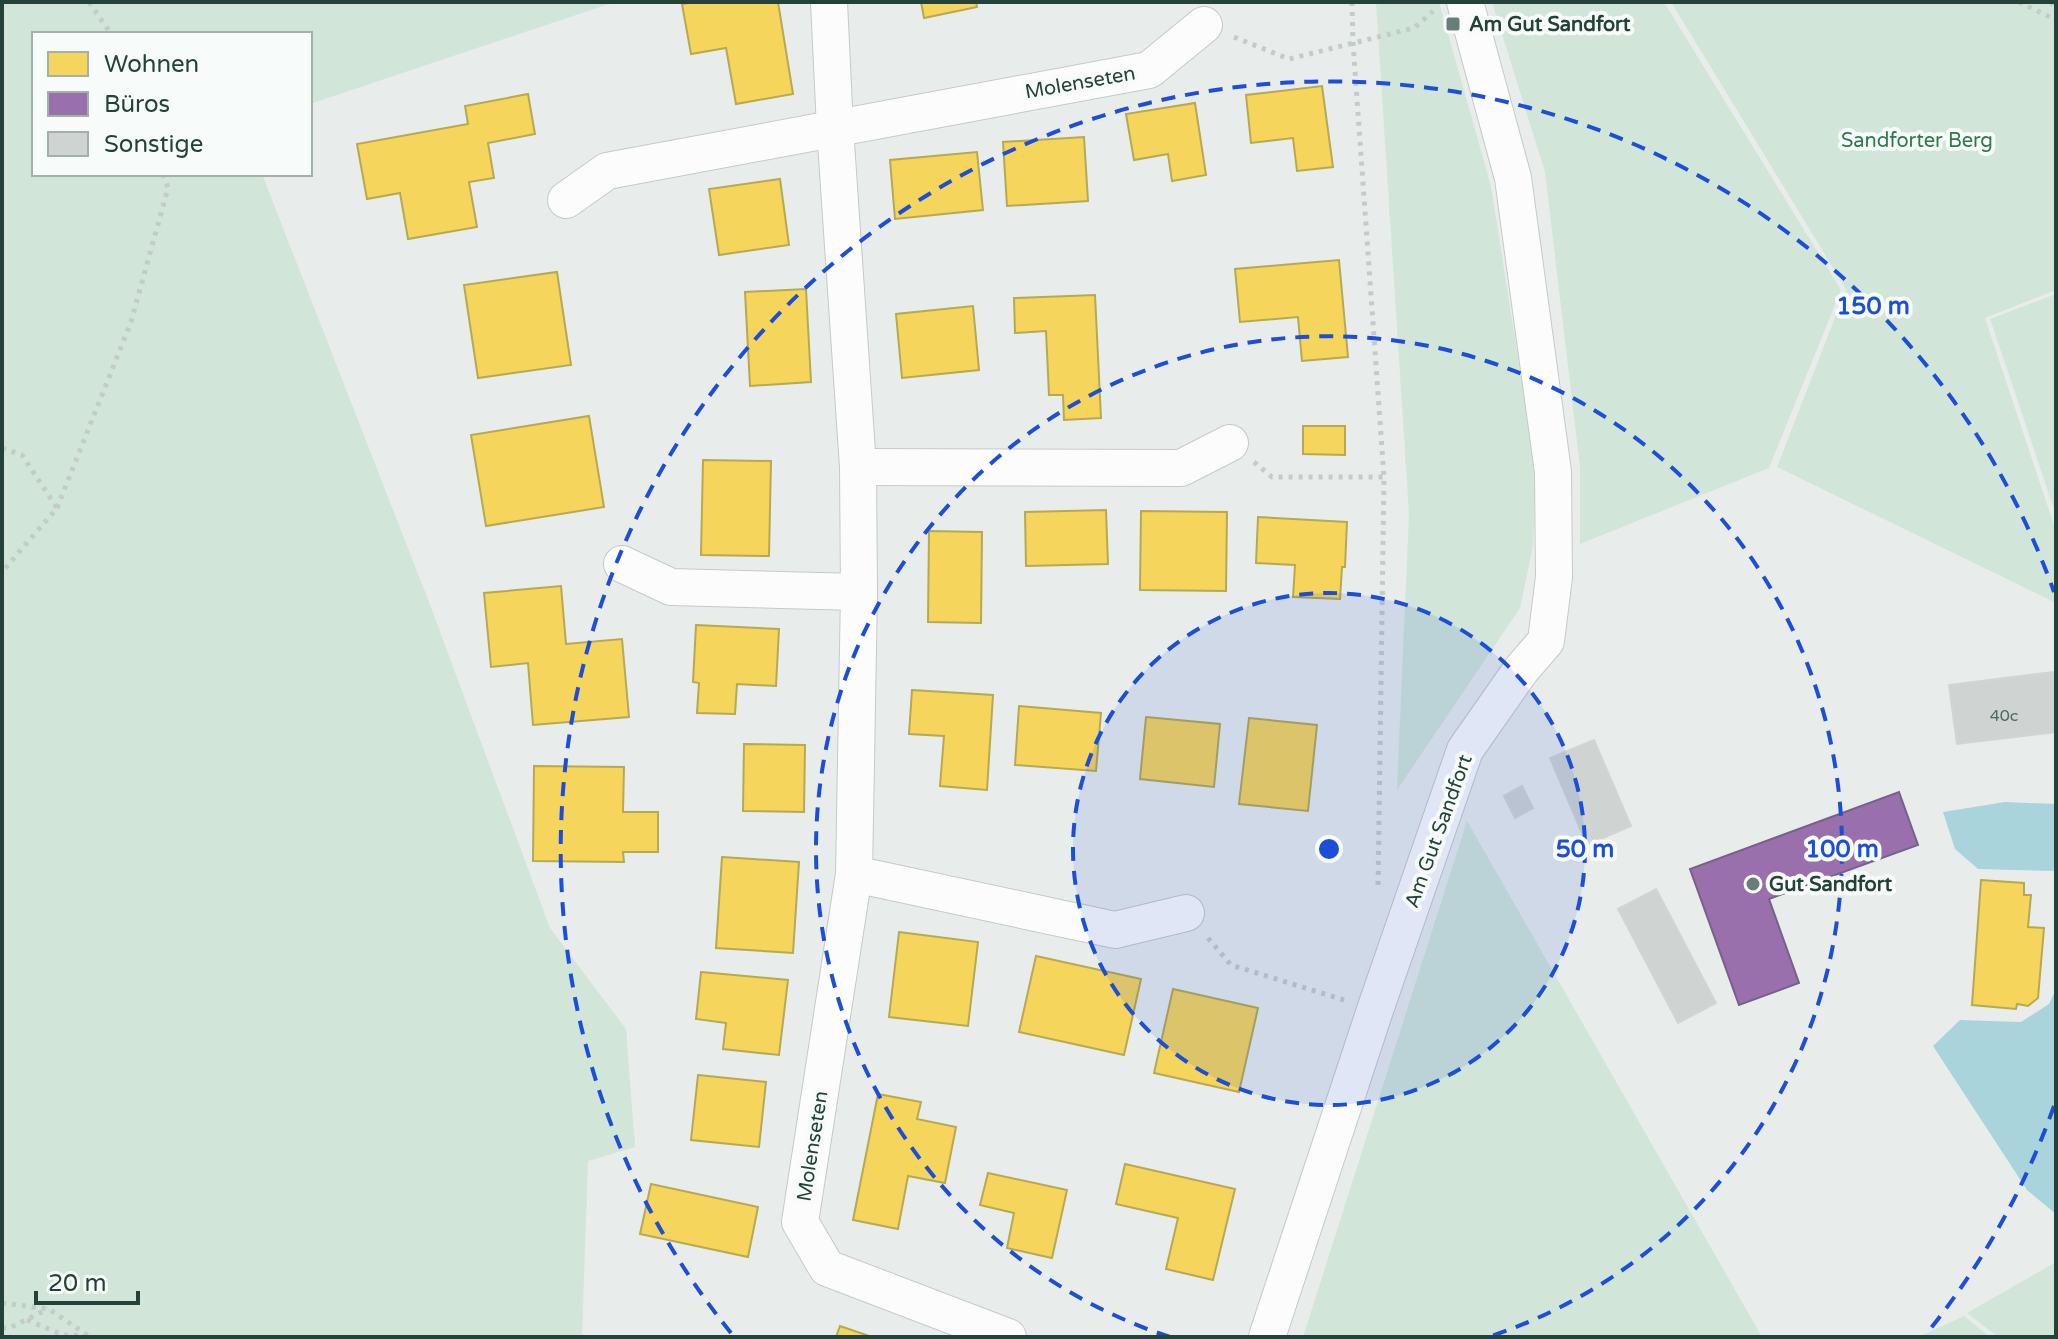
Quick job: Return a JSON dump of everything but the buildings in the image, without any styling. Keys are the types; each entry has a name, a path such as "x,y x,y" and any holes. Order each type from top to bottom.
{"street":[{"name":"Molenseten","path":"829,2 858,467 854,874 800,1222 827,1268 1008,1337"},
{"name":"Am Gut Sandfort","path":"1267,1337 1465,750 1521,670 1546,641 1554,577 1553,472 1513,178 1465,2"},
{"name":"Molenseten","path":"566,200 607,171 1149,70 1204,25"},
{"path":"858,467 1181,468 1230,443"},
{"path":"622,564 671,587 859,592"},
{"path":"854,874 1115,930 1186,913"}],"path":[{"path":"89,2 110,32"},
{"path":"1352,2 1384,477 1378,900"},
{"path":"1204,25 1289,59 1414,28 1443,2"},
{"path":"2019,2 2056,20"},
{"path":"2051,2 2056,10"},
{"path":"2,572 57,508 131,322 168,188 164,176"},
{"path":"1230,443 1272,477 1384,477"},
{"path":"2,448 22,455 57,508"},
{"path":"1186,913 1231,965 1375,1010"},
{"path":"2,1303 49,1309 89,1336"},
{"path":"2,1328 9,1328 49,1309"},
{"path":"27,1320 63,1335 89,1336"}],"green space":[{"path":"2,2 615,2 312,103 312,32 32,32 32,176 263,176 429,602 550,928 626,1029 635,1147 588,1161 582,1337 2,1337"},
{"path":"1376,2 1439,2 1491,186 1536,472 1533,546 1520,608 1397,790 1409,514"},
{"path":"1492,2 1664,2 1841,290 1769,468 1580,544 1580,467 1545,172"},
{"name":"Sandforter Berg","path":"1671,2 2056,2 2056,290 1985,318 2056,531 2056,603 1777,467 1846,289"},
{"path":"2056,294 2056,515 1990,319"},
{"path":"1467,821 1762,1337 1303,1337"},
{"path":"2056,1262 2056,1337 1998,1337 1967,1313"},
{"path":"1964,1316 1990,1337 1918,1337"}],"water":[{"path":"2005,802 2056,804 2056,871 1978,869 1955,849 1943,812"},
{"path":"2056,989 2056,1214 2027,1190 1933,1046 1960,1020 2021,1022 2049,1004"}],"place":[{"name":"Am Gut Sandfort","path":"1453,24"},
{"name":"Gut Sandfort","path":"1753,884"}]}
